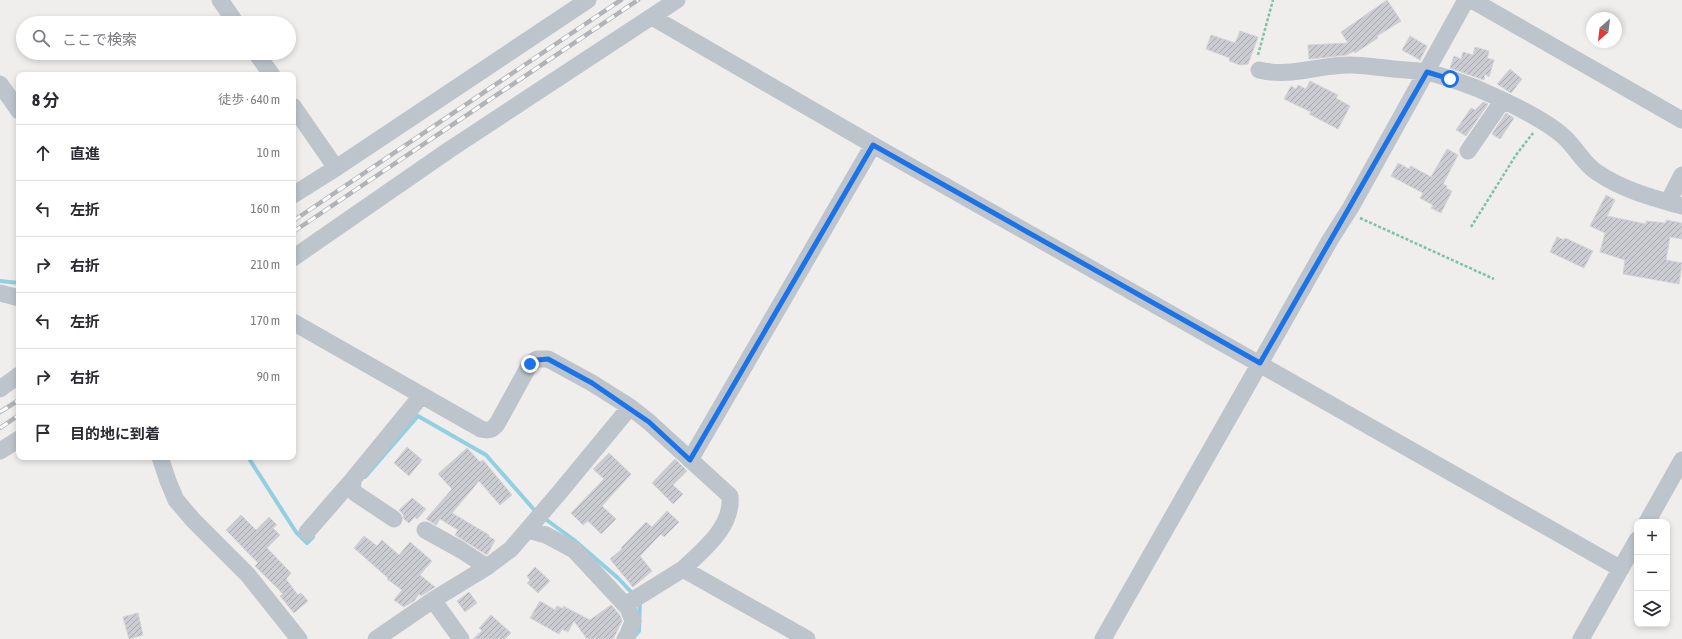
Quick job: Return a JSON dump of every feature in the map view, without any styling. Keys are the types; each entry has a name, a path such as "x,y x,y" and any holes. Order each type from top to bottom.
{"street":[{"path":"220,0 231,16"},
{"path":"296,193 588,0"},
{"path":"296,256 449,150 677,0"},
{"path":"1103,639 1330,240 1348,212 1466,0"},
{"path":"1472,0 1682,120"},
{"path":"652,17 873,145 1621,569"},
{"path":"261,60 270,72"},
{"path":"1259,70 1271,73 1289,73 1351,65 1427,72 1476,88 1503,100 1542,122 1564,136 1581,159 1597,173 1618,186 1675,204 1682,175"},
{"path":"0,84 16,107"},
{"path":"1468,150 1503,100"},
{"path":"296,110 336,168"},
{"path":"690,460 873,145"},
{"path":"0,293 16,297"},
{"path":"296,324 487,431 492,430 497,424 530,364 537,360 548,359 592,383 630,407 649,422 730,496 730,502 728,512 721,528 683,569 625,605"},
{"path":"0,389 16,377"},
{"path":"307,532 354,478 422,395"},
{"path":"376,639 433,600 487,567 511,549 560,493 630,407"},
{"path":"0,451 16,441"},
{"path":"161,460 176,500 193,520 248,575 299,639"},
{"path":"1649,519 1682,460"},
{"path":"354,478 352,487 355,493 394,519"},
{"path":"536,520 546,535 574,550 625,605 633,621 625,639"},
{"path":"425,530 461,550 487,567"},
{"path":"1581,639 1634,545"},
{"path":"683,569 807,639"},
{"path":"433,600 461,639"}],"path":[{"path":"1259,70 1256,66 1260,45 1274,0"},
{"path":"1471,227 1516,155 1542,122"},
{"path":"1348,212 1494,279"}],"building":[{"path":"1387,0 1401,21 1377,36 1378,38 1355,53 1354,51 1347,55 1309,59 1308,45 1348,43 1341,32"},
{"path":"1240,31 1258,37 1248,64 1240,65 1229,61 1230,58 1206,49 1211,35 1235,43"},
{"path":"1410,36 1427,46 1420,60 1402,50"},
{"path":"1475,47 1489,51 1487,58 1494,60 1489,77 1485,74 1484,80 1450,68 1454,56 1461,59 1463,52 1473,55"},
{"path":"1510,69 1522,79 1511,93 1497,84"},
{"path":"1310,81 1338,95 1336,98 1350,106 1338,129 1309,114 1311,112 1284,99 1291,86 1296,89 1298,85 1306,89"},
{"path":"1483,102 1488,104 1466,136 1456,130 1471,108 1475,110"},
{"path":"1506,113 1514,118 1500,139 1492,134"},
{"path":"1447,149 1458,155 1443,184 1447,186 1446,188 1452,191 1441,213 1431,208 1433,205 1420,198 1423,193 1391,176 1398,163 1409,169 1411,166 1431,177"},
{"path":"1606,195 1615,200 1607,216 1646,224 1646,221 1666,223 1666,220 1682,223 1682,239 1670,237 1666,260 1682,263 1679,284 1623,274 1625,260 1600,252 1605,233 1590,226"},
{"path":"1557,237 1564,240 1565,238 1593,251 1584,268 1550,252"},
{"path":"407,447 422,460 409,476 394,463"},
{"path":"467,448 480,462 483,460 512,495 500,505 479,481 452,513 495,540 487,555 455,535 458,530 440,519 436,525 426,519 452,489 438,474"},
{"path":"609,453 631,474 602,506 616,519 601,534 588,521 583,525 571,513 604,479 593,469"},
{"path":"675,459 687,471 673,485 683,494 673,504 652,483"},
{"path":"412,498 426,509 417,519 415,517 409,523 404,519 403,514 399,510"},
{"path":"667,511 679,522 664,537 661,534 640,556 652,571 633,587 610,559 622,549 621,548 646,522 652,527"},
{"path":"241,515 256,530 269,517 277,525 273,528 280,535 267,548 291,573 286,579 298,595 301,593 308,601 294,613 280,596 283,594 255,566 258,563 226,530"},
{"path":"364,536 377,546 382,540 399,555 410,542 432,561 420,575 435,587 421,596 419,594 414,601 404,607 394,600 402,590 387,579 388,578 354,548"},
{"path":"535,567 550,581 538,593 527,583 530,580 527,576"},
{"path":"469,592 477,603 465,612 457,601"},
{"path":"540,601 555,610 557,606 564,609 563,606 590,620 611,605 620,615 622,621 613,639 587,639 574,621 568,632 562,629 559,634 530,618"},
{"path":"138,613 143,635 129,639 123,617"},
{"path":"491,615 511,633 505,639 473,639 482,631 479,628"}],"waterway":[{"path":"0,281 16,283"},
{"path":"365,477 418,416 486,455 537,513"},
{"path":"250,460 296,532 307,543 313,537"},
{"path":"544,518 574,540 618,578 634,595"},
{"path":"634,637 639,631 640,602"}],"railway":[{"path":"296,219 621,0"},
{"path":"296,230 638,0"},
{"path":"0,412 16,402"},
{"path":"0,428 16,417"}],"route":[{"path":"530,364 537,360 548,359 592,383 630,407 649,422 690,460 873,145 1260,363 1427,72 1450,79"}]}
